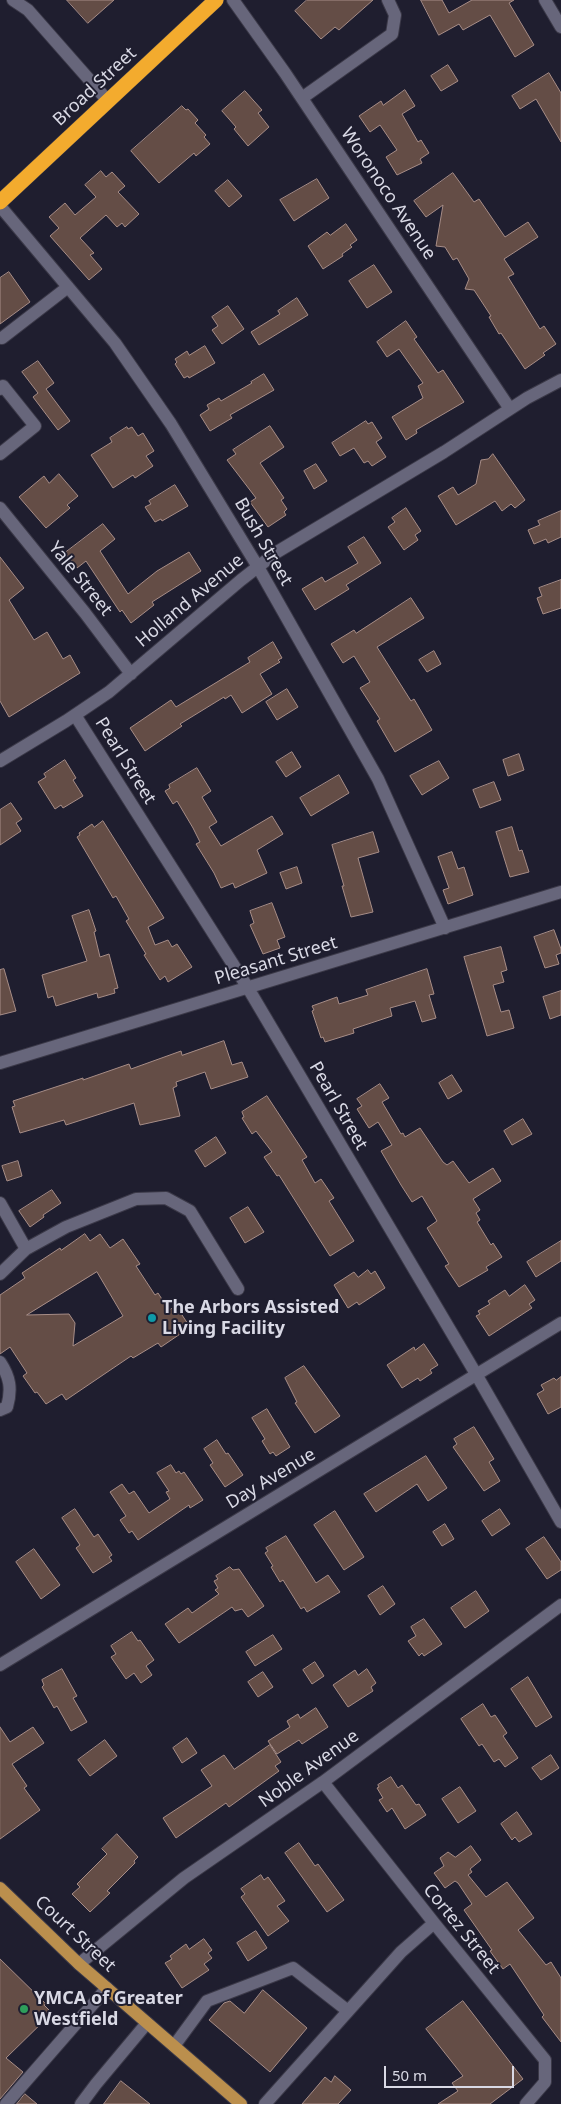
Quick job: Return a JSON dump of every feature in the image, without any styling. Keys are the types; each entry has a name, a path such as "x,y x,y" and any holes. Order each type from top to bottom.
{"highway":[{"name":"Broad Street","path":"0,202 210,2"}],"main road":[{"name":"Court Street","path":"1,1890 78,1964 240,2104"}],"street":[{"path":"13,0 28,10 108,101"},
{"name":"Woronoco Avenue","path":"234,0 302,98 510,409"},
{"path":"302,98 392,34 395,15 388,0"},
{"path":"545,0 561,27"},
{"name":"Bush Street","path":"0,206 115,343 148,388 171,424 258,567 378,779 445,928"},
{"path":"2,338 68,286"},
{"name":"Holland Avenue","path":"0,761 75,715 131,674 258,567 310,530 379,492 510,409 561,380"},
{"path":"0,389 3,386 35,426 0,454"},
{"name":"Yale Street","path":"0,508 85,613 131,674"},
{"name":"Pearl Street","path":"75,715 248,988 476,1374 561,1522"},
{"name":"Pleasant Street","path":"0,1063 561,892"},
{"path":"0,1274 26,1249 66,1227 136,1199 166,1198 190,1212 238,1289"},
{"path":"0,1203 26,1249"},
{"name":"Day Avenue","path":"0,1666 561,1322"},
{"path":"0,1362 8,1375 11,1392 7,1407 0,1410"},
{"name":"Noble Avenue","path":"78,1964 184,1878 324,1782 561,1605"},
{"name":"Cortez Street","path":"324,1782 434,1923 545,2060 545,2082 529,2103"},
{"path":"264,2104 401,1952 434,1923"},
{"path":"174,2046 207,2001 292,1968 348,2011"},
{"path":"6,2104 107,1988"},
{"path":"81,2104 147,2023"}],"building":[{"path":"67,0 114,0 88,23"},
{"path":"307,0 373,0 339,30 335,27 321,39 295,11"},
{"path":"421,0 442,0 449,13 472,0 514,0 509,3 534,45 515,57 490,15 463,30 459,24 439,35"},
{"path":"448,65 458,81 441,91 431,76"},
{"path":"549,73 561,93 561,142 536,99 520,109 512,96"},
{"path":"405,90 415,106 402,114 418,142 421,140 429,153 420,159 422,163 397,175 386,157 397,150 380,125 370,132 359,116 381,101 383,105"},
{"path":"245,91 262,110 258,113 269,127 248,146 234,129 236,127 222,111"},
{"path":"182,106 186,110 188,109 198,120 195,123 206,135 204,137 210,144 196,156 194,153 159,183 131,151"},
{"path":"101,171 106,177 112,172 125,186 118,192 139,214 125,227 122,223 117,227 106,215 80,238 94,253 90,255 102,269 89,280 50,236 59,228 49,217 65,203 75,215 96,197 85,185"},
{"path":"453,173 474,202 479,199 505,237 528,222 538,237 504,259 514,274 508,277 540,329 544,326 556,344 543,353 545,355 525,369 501,333 499,334 489,317 491,316 474,290 465,289 469,279 457,258 453,260 445,247 436,246 443,205 426,217 414,201"},
{"path":"317,179 329,198 294,221 280,200"},
{"path":"228,180 242,196 229,207 215,191"},
{"path":"346,224 357,240 350,245 352,247 342,254 343,256 323,269 308,246 327,232 330,235"},
{"path":"374,265 392,292 367,308 349,281"},
{"path":"9,272 30,302 0,324 0,278"},
{"path":"297,298 308,315 259,345 251,332 280,314 278,311"},
{"path":"228,306 244,329 222,344 212,330 218,326 212,317"},
{"path":"406,321 417,337 414,339 438,373 443,370 464,402 416,430 417,433 406,440 392,417 423,398 418,386 423,383 399,349 387,357 377,342"},
{"path":"205,346 215,363 189,378 188,376 184,378 175,364 177,362 175,359 187,351 189,355"},
{"path":"38,361 54,383 46,389 70,421 58,430 33,397 38,393 22,372"},
{"path":"264,374 274,390 230,415 232,418 210,431 200,415 209,409 207,405 219,398 221,401"},
{"path":"366,421 368,424 372,422 382,438 376,442 386,457 372,466 368,461 364,463 354,448 340,456 332,443"},
{"path":"270,426 284,447 260,463 284,498 281,500 287,509 284,512 286,515 268,527 250,502 256,498 227,460 236,454 233,450"},
{"path":"127,427 128,429 132,427 138,436 143,433 154,451 146,456 153,466 135,478 133,475 113,488 91,455 112,442 110,438"},
{"path":"493,454 525,500 515,508 511,504 502,511 495,501 456,525 438,496 453,487 458,495 476,484 481,460 488,459"},
{"path":"316,464 327,481 314,489 304,471"},
{"path":"59,474 78,496 67,505 70,508 46,528 19,497 44,476 49,483"},
{"path":"175,485 188,506 162,521 161,519 155,522 145,507 151,504 149,501"},
{"path":"406,508 421,531 415,535 418,540 404,550 388,527 395,522 392,518"},
{"path":"561,511 561,537 548,543 546,539 534,544 528,530 540,525 538,521"},
{"path":"103,524 115,539 100,551 128,594 157,571 189,552 201,571 152,602 154,605 131,623 122,610 120,612 86,561 77,568 65,553"},
{"path":"364,537 381,563 346,585 349,589 315,610 302,589 322,577 325,582 358,563 348,547"},
{"path":"0,557 24,588 9,600 34,640 47,632 63,659 70,655 80,673 9,717 0,701"},
{"path":"561,580 561,608 543,614 537,598 542,596 539,588"},
{"path":"411,598 424,618 377,647 411,701 414,699 432,730 395,752 377,721 380,719 360,688 370,682 354,656 343,663 331,644 354,630 356,633"},
{"path":"273,642 282,658 278,660 280,662 260,674 272,694 242,713 231,695 225,699 224,697 180,724 182,726 145,751 130,728 171,700 176,707 250,662 248,658"},
{"path":"434,651 441,664 427,672 419,660"},
{"path":"287,689 298,707 277,720 266,702"},
{"path":"292,752 301,767 286,777 276,762"},
{"path":"519,754 524,770 508,776 503,760"},
{"path":"65,760 76,778 73,780 83,796 63,808 61,805 55,809 38,782 46,777 44,774"},
{"path":"439,761 449,778 422,795 410,776"},
{"path":"197,768 211,791 202,797 217,822 209,827 221,846 272,816 283,834 257,850 267,873 235,888 233,883 221,888 196,844 200,842 193,828 177,801 173,804 165,791 170,788 169,785"},
{"path":"339,775 349,793 311,816 300,798"},
{"path":"494,782 501,800 480,808 473,790"},
{"path":"11,803 22,819 16,823 21,831 0,845 0,810"},
{"path":"103,821 164,918 148,927 155,945 168,940 172,947 177,944 192,967 168,982 165,976 160,980 144,955 146,954 126,921 129,919 116,896 113,898 77,837 80,835 79,833 92,824 94,827"},
{"path":"512,827 519,851 522,850 529,872 510,877 496,832"},
{"path":"373,832 379,852 358,858 373,912 351,917 332,845"},
{"path":"452,852 458,869 464,867 473,895 448,904 443,890 449,888 438,857"},
{"path":"297,867 302,883 286,889 280,873"},
{"path":"272,903 285,937 277,940 280,948 263,954 250,925 254,923 250,911"},
{"path":"89,910 96,931 94,932 100,957 109,954 118,988 114,989 115,993 98,998 97,993 56,1006 53,996 48,998 42,975 87,961 72,916"},
{"path":"554,930 561,949 561,953 556,955 559,964 545,968 534,937"},
{"path":"501,947 507,970 501,972 504,982 493,985 501,1012 509,1010 514,1028 487,1036 464,957"},
{"path":"4,969 16,1011 0,1015 0,970"},
{"path":"427,969 434,994 429,995 436,1018 422,1022 415,1001 390,1008 392,1016 353,1029 354,1033 325,1042 323,1037 321,1038 312,1006 337,997 339,1004 368,995 366,990"},
{"path":"561,991 561,1015 550,1019 543,997"},
{"path":"224,1041 232,1065 242,1062 248,1077 211,1089 205,1072 176,1082 177,1086 173,1088 180,1116 140,1125 134,1103 66,1125 64,1120 20,1133 12,1107 15,1106 13,1101 129,1064 131,1069 181,1051 182,1055"},
{"path":"452,1075 462,1091 448,1099 439,1083"},
{"path":"380,1084 389,1098 382,1102 401,1134 403,1133 405,1137 420,1128 443,1162 447,1165 453,1161 469,1183 493,1168 501,1181 473,1199 480,1210 476,1213 480,1220 477,1222 491,1245 493,1243 502,1257 486,1267 488,1270 459,1287 445,1266 449,1264 427,1228 437,1221 422,1196 412,1202 401,1185 381,1151 392,1145 378,1122 369,1128 357,1109 362,1106 357,1099"},
{"path":"267,1096 307,1157 302,1160 315,1183 321,1179 334,1198 329,1201 354,1241 330,1256 279,1175 277,1176 264,1157 272,1152 256,1131 252,1134 242,1118 244,1117 242,1112"},
{"path":"523,1119 532,1134 512,1145 504,1131"},
{"path":"216,1137 226,1153 205,1167 195,1151"},
{"path":"18,1161 22,1176 7,1181 2,1166"},
{"path":"52,1190 61,1203 43,1215 44,1217 30,1227 19,1211"},
{"path":"248,1207 264,1232 245,1243 230,1218"},
{"name":"The Arbors Assisted Living Facility","path":"85,1234 90,1241 100,1234 110,1248 123,1239 140,1264 136,1266 155,1295 158,1293 169,1310 176,1306 188,1324 184,1327 186,1330 161,1347 158,1343 133,1358 131,1356 66,1400 62,1394 46,1404 37,1392 35,1393 23,1376 27,1373 10,1347 0,1354 0,1295 25,1278 22,1273 60,1248 61,1250","holes":["97,1272 123,1316 73,1346 75,1323 69,1314 27,1315"]},
{"path":"561,1241 561,1261 536,1277 527,1262"},
{"path":"368,1270 371,1274 375,1271 385,1288 359,1305 357,1302 348,1308 334,1285 354,1272 358,1277"},
{"path":"525,1285 535,1300 529,1304 532,1308 489,1336 476,1316 480,1314 478,1311 490,1304 488,1301 505,1290 509,1296"},
{"path":"424,1344 438,1365 430,1370 432,1373 420,1381 418,1378 402,1388 387,1365 414,1347 415,1350"},
{"path":"304,1366 340,1416 315,1433 295,1403 297,1402 285,1378"},
{"path":"561,1377 561,1407 548,1414 537,1394 544,1390 541,1385 554,1378 556,1380"},
{"path":"267,1409 290,1447 276,1456 273,1452 270,1454 262,1441 265,1439 252,1418"},
{"path":"474,1427 494,1459 489,1462 500,1481 484,1491 453,1447 457,1444 454,1439"},
{"path":"217,1440 243,1475 225,1487 210,1465 213,1463 204,1449"},
{"path":"426,1456 447,1488 428,1501 417,1484 376,1512 364,1494"},
{"path":"171,1465 176,1473 179,1471 181,1474 184,1472 203,1500 190,1508 189,1505 138,1540 132,1531 129,1533 120,1520 126,1516 110,1492 122,1484 129,1494 134,1491 149,1513 170,1499 166,1492 169,1491 157,1473"},
{"path":"75,1509 94,1537 98,1534 112,1555 109,1557 112,1561 93,1573 76,1548 80,1545 62,1518"},
{"path":"500,1509 510,1524 492,1536 482,1521"},
{"path":"335,1511 364,1557 344,1570 314,1525"},
{"path":"445,1524 454,1539 442,1546 433,1532"},
{"path":"286,1536 316,1583 328,1575 340,1592 307,1612 304,1607 301,1609 283,1580 280,1582 265,1553 268,1551 266,1548"},
{"path":"544,1537 561,1562 561,1570 547,1579 526,1549"},
{"path":"34,1549 60,1585 41,1599 16,1562"},
{"path":"230,1567 233,1570 239,1569 264,1606 248,1617 242,1609 235,1611 232,1607 179,1643 165,1624 188,1608 192,1613 219,1594 215,1590 218,1588 214,1581 218,1579 216,1576"},
{"path":"383,1586 395,1604 380,1615 368,1596"},
{"path":"476,1591 489,1611 465,1628 451,1608"},
{"path":"424,1619 442,1644 424,1656 422,1653 419,1656 408,1641 416,1636 411,1627"},
{"path":"132,1632 154,1660 146,1666 152,1675 141,1683 134,1673 126,1679 111,1657 116,1654 111,1646"},
{"path":"273,1635 282,1649 255,1666 246,1652"},
{"path":"315,1662 324,1676 312,1684 303,1670"},
{"path":"62,1669 77,1696 73,1698 87,1722 71,1731 57,1706 54,1708 42,1687 44,1685 42,1680"},
{"path":"367,1669 376,1683 371,1687 373,1691 348,1707 333,1685 355,1670 358,1675"},
{"path":"263,1672 273,1687 258,1697 248,1682"},
{"path":"528,1677 552,1717 536,1727 511,1689"},
{"path":"483,1704 491,1717 495,1715 507,1733 503,1736 518,1758 505,1767 499,1759 494,1762 482,1744 479,1746 461,1719"},
{"path":"316,1708 328,1727 302,1744 299,1740 277,1754 268,1741 290,1727 287,1721 298,1714 300,1718"},
{"path":"0,1727 10,1742 33,1727 44,1743 12,1764 27,1786 24,1788 40,1810 0,1839"},
{"path":"187,1738 197,1753 182,1763 173,1748"},
{"path":"105,1740 117,1756 90,1776 78,1760"},
{"path":"270,1745 281,1762 275,1766 279,1771 229,1807 226,1803 176,1838 163,1818 212,1786 201,1770 224,1755 234,1769"},
{"path":"551,1755 559,1768 541,1780 532,1768"},
{"path":"391,1777 398,1788 402,1785 416,1805 419,1804 426,1815 405,1829 392,1808 387,1812 379,1800 383,1798 377,1788 379,1787 378,1785"},
{"path":"460,1787 476,1811 458,1823 442,1799"},
{"path":"517,1812 532,1834 519,1842 515,1837 512,1840 501,1824"},
{"path":"117,1834 138,1857 134,1861 135,1863 107,1891 110,1893 90,1912 72,1894 80,1887 77,1884 107,1854 102,1849"},
{"path":"299,1843 315,1866 318,1864 344,1900 327,1912 285,1853"},
{"path":"471,1846 481,1860 470,1869 472,1872 468,1875 486,1897 507,1882 534,1918 518,1930 546,1965 551,1962 561,1978 561,2042 542,2017 544,2015 510,1964 503,1969 490,1951 492,1950 464,1910 472,1904 458,1883 455,1881 445,1888 434,1873 444,1866 440,1858 448,1852 455,1857"},
{"path":"261,1875 264,1880 268,1877 285,1901 277,1906 289,1921 268,1936 241,1897 245,1894 241,1889"},
{"path":"256,1931 267,1948 248,1961 237,1943"},
{"path":"204,1939 212,1950 208,1953 212,1958 204,1964 209,1970 182,1988 165,1963 172,1959 170,1956 186,1944 189,1949"},
{"name":"YMCA of Greater Westfield","path":"0,1959 46,2004 44,2005 52,2013 6,2058 23,2072 0,2099"},
{"path":"263,1990 307,2028 270,2072 209,2020 224,2003 230,2001 244,2013"},
{"path":"463,2001 523,2079 490,2104 438,2104 458,2091 452,2083 463,2076 426,2029"},
{"path":"335,2076 351,2090 338,2104 302,2104 325,2077 331,2082"},
{"path":"121,2081 150,2104 104,2104"},
{"path":"25,2094 37,2104 17,2104"}],"place":[{"name":"The Arbors Assisted Living Facility","path":"152,1318"},
{"name":"YMCA of Greater Westfield","path":"24,2009"}]}
